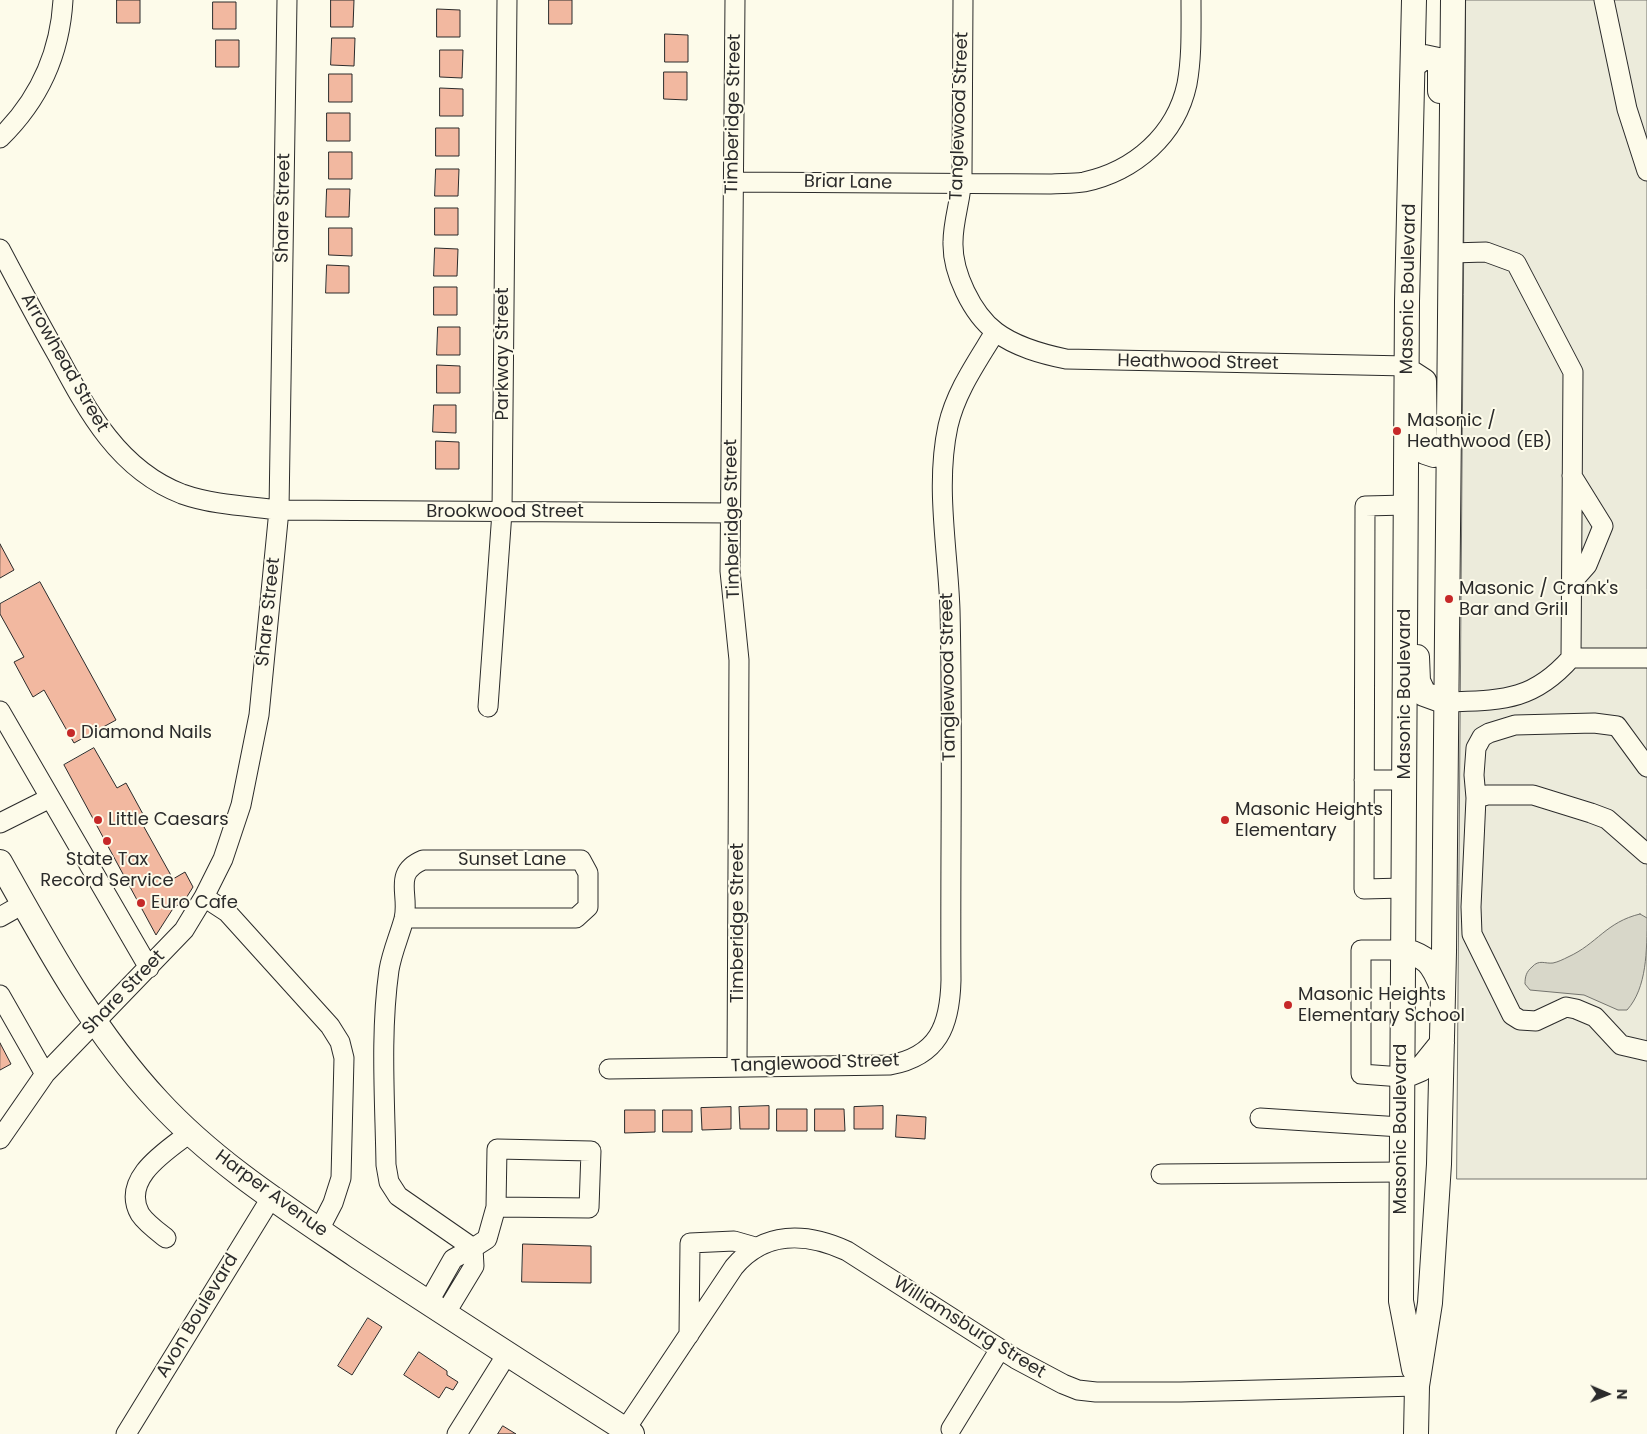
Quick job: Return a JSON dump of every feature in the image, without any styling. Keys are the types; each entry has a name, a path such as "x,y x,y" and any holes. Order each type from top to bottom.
{"main road":[{"name":"Masonic Boulevard","path":"1414,0 1407,368 1401,1300 1417,1386"},
{"name":"Masonic Boulevard","path":"1416,1434 1417,1386 1430,1303 1439,1164 1450,443 1453,0"},
{"path":"1414,65 1424,57 1438,60 1440,68 1440,110 1452,159"},
{"path":"1407,368 1424,381 1425,452 1434,455 1450,443"},
{"path":"1406,536 1417,601 1418,681 1424,694 1446,702"},
{"name":"Harper Avenue","path":"0,862 63,974 94,1023 159,1103 190,1132 271,1198 437,1309 628,1432"},
{"path":"1403,950 1419,954 1433,965 1443,991"},
{"path":"1402,1077 1421,1069 1442,1043"},
{"path":"1401,1172 1423,1174 1439,1164"}],"street":[{"path":"0,138 15,124 38,92 48,72 57,45 63,0"},
{"name":"Share Street","path":"0,1139 45,1074 184,930 204,897 223,858 241,805 259,715 279,510 287,0"},
{"name":"Parkway Street","path":"488,707 502,512 507,0"},
{"name":"Timberidge Street","path":"735,0 730,571 739,660 737,1067"},
{"name":"Tanglewood Street","path":"609,1069 890,1065 905,1062 917,1056 943,1030 948,1016 951,980 950,609 943,504 945,452 948,426 957,397 995,332 970,301 955,264 953,242 962,184 963,0"},
{"name":"Briar Lane","path":"733,182 962,184 1082,182 1125,168 1147,152 1167,130 1180,108 1187,84 1190,53 1191,0"},
{"path":"1604,0 1627,109 1647,171"},
{"name":"Arrowhead Street","path":"0,249 88,410 106,436 124,457 161,484 182,494 210,502 279,510"},
{"path":"1446,702 1518,697 1554,678 1571,658 1572,582 1573,372 1516,263 1486,252 1451,253"},
{"name":"Heathwood Street","path":"995,332 1023,347 1066,359 1407,368"},
{"path":"1572,476 1603,526 1587,565 1572,582"},
{"path":"1403,888 1364,889 1364,506 1406,505"},
{"name":"Brookwood Street","path":"279,510 730,513"},
{"path":"1571,658 1647,658"},
{"path":"0,711 149,968"},
{"path":"1647,767 1616,726 1594,723 1545,723 1503,727 1482,737 1476,748 1474,775 1476,798 1472,934 1512,1015 1528,1022 1536,1021 1566,1007 1576,1009 1594,1017 1621,1045 1647,1051"},
{"path":"1364,780 1404,780"},
{"path":"1476,798 1487,795 1533,795 1591,812 1606,819 1647,854"},
{"path":"0,823 50,798"},
{"name":"Sunset Lane","path":"404,918 576,918 588,907 588,873 581,860 423,860 411,865 405,873 404,918 394,945 389,972 385,1075 386,1165 389,1182 398,1196 411,1207 473,1248"},
{"path":"204,897 227,912 330,1026 340,1042 344,1058 341,1178 319,1230"},
{"path":"0,916 23,904"},
{"path":"1402,1077 1361,1074 1361,950 1403,950"},
{"path":"0,995 45,1074"},
{"path":"1260,1118 1401,1127"},
{"path":"166,1238 140,1213 136,1196 138,1180 156,1159 190,1132"},
{"path":"437,1309 453,1259 486,1239 496,1207 497,1149 591,1151 589,1208 496,1207"},
{"path":"1161,1174 1401,1172"},
{"name":"Avon Boulevard","path":"126,1434 271,1198"},
{"name":"Williamsburg Street","path":"628,1432 734,1267 755,1247 765,1242 782,1239 800,1238 833,1244 878,1270 1000,1349 1056,1382 1078,1390 1096,1392 1181,1392 1417,1386"},
{"path":"689,1335 690,1243 734,1241 755,1247"},
{"path":"951,1429 1000,1349"},
{"path":"457,1434 507,1354"}],"shaded area":[{"path":"1466,0 1647,0 1647,1179 1457,1179"},
{"path":"1640,914 1647,918 1644,968 1639,991 1627,1010 1618,1010 1584,995 1530,990 1525,984 1527,973 1535,965 1540,962 1553,963 1565,959 1587,946 1618,922"}],"building":[{"path":"117,0 140,0 140,23 117,23"},
{"path":"331,0 354,0 353,27 331,27"},
{"path":"549,0 572,0 572,24 549,24"},
{"path":"213,2 236,2 236,29 213,29"},
{"path":"437,9 460,10 460,37 437,37"},
{"path":"665,34 688,35 688,62 665,62"},
{"path":"332,38 355,38 354,66 331,65"},
{"path":"216,40 239,40 239,67 216,67"},
{"path":"440,50 463,50 462,78 440,77"},
{"path":"664,72 687,72 687,100 664,99"},
{"path":"329,74 352,74 352,102 329,102"},
{"path":"440,88 463,89 463,116 440,116"},
{"path":"327,113 350,113 350,141 327,141"},
{"path":"436,128 459,128 459,156 436,156"},
{"path":"329,152 352,152 352,179 329,179"},
{"path":"436,169 459,169 458,196 435,196"},
{"path":"327,189 350,189 349,217 326,217"},
{"path":"435,208 458,208 458,235 435,235"},
{"path":"329,228 352,228 352,256 329,255"},
{"path":"435,248 458,249 457,276 434,276"},
{"path":"327,265 349,266 349,293 326,293"},
{"path":"434,287 457,287 457,315 434,315"},
{"path":"438,327 460,327 460,355 437,355"},
{"path":"437,365 460,366 460,393 437,393"},
{"path":"434,405 456,405 456,433 433,432"},
{"path":"436,441 459,442 459,469 436,469"},
{"path":"0,544 14,570 0,578"},
{"path":"40,582 116,720 74,743 44,690 33,697 14,662 24,657 0,614 0,604"},
{"path":"94,748 117,788 126,783 144,816 139,818 173,879 185,872 193,887 183,903 174,907 156,935 64,765"},
{"path":"0,1043 11,1064 0,1070"},
{"path":"769,1106 769,1129 740,1129 739,1107"},
{"path":"883,1106 883,1129 854,1129 854,1107"},
{"path":"731,1107 731,1129 702,1130 701,1108"},
{"path":"777,1109 807,1109 807,1131 777,1131"},
{"path":"815,1109 844,1109 845,1131 815,1131"},
{"path":"625,1110 655,1110 655,1132 625,1133"},
{"path":"663,1110 692,1110 692,1132 663,1132"},
{"path":"897,1115 926,1117 925,1139 896,1137"},
{"path":"523,1244 591,1246 591,1283 522,1282"},
{"path":"368,1318 382,1327 352,1375 338,1366"},
{"path":"419,1352 447,1371 447,1375 458,1382 453,1390 446,1387 439,1398 404,1375"},
{"path":"503,1426 516,1434 498,1434"}],"place":[{"name":"Masonic / Heathwood (EB)","path":"1397,431"},
{"name":"Masonic / Crank's Bar and Grill","path":"1449,599"},
{"name":"Diamond Nails","path":"71,733"},
{"name":"Little Caesars","path":"98,820"},
{"name":"Masonic Heights Elementary","path":"1225,820"},
{"name":"State Tax Record Service","path":"107,841"},
{"name":"Euro Cafe","path":"141,903"},
{"name":"Masonic Heights Elementary School","path":"1288,1005"}]}
